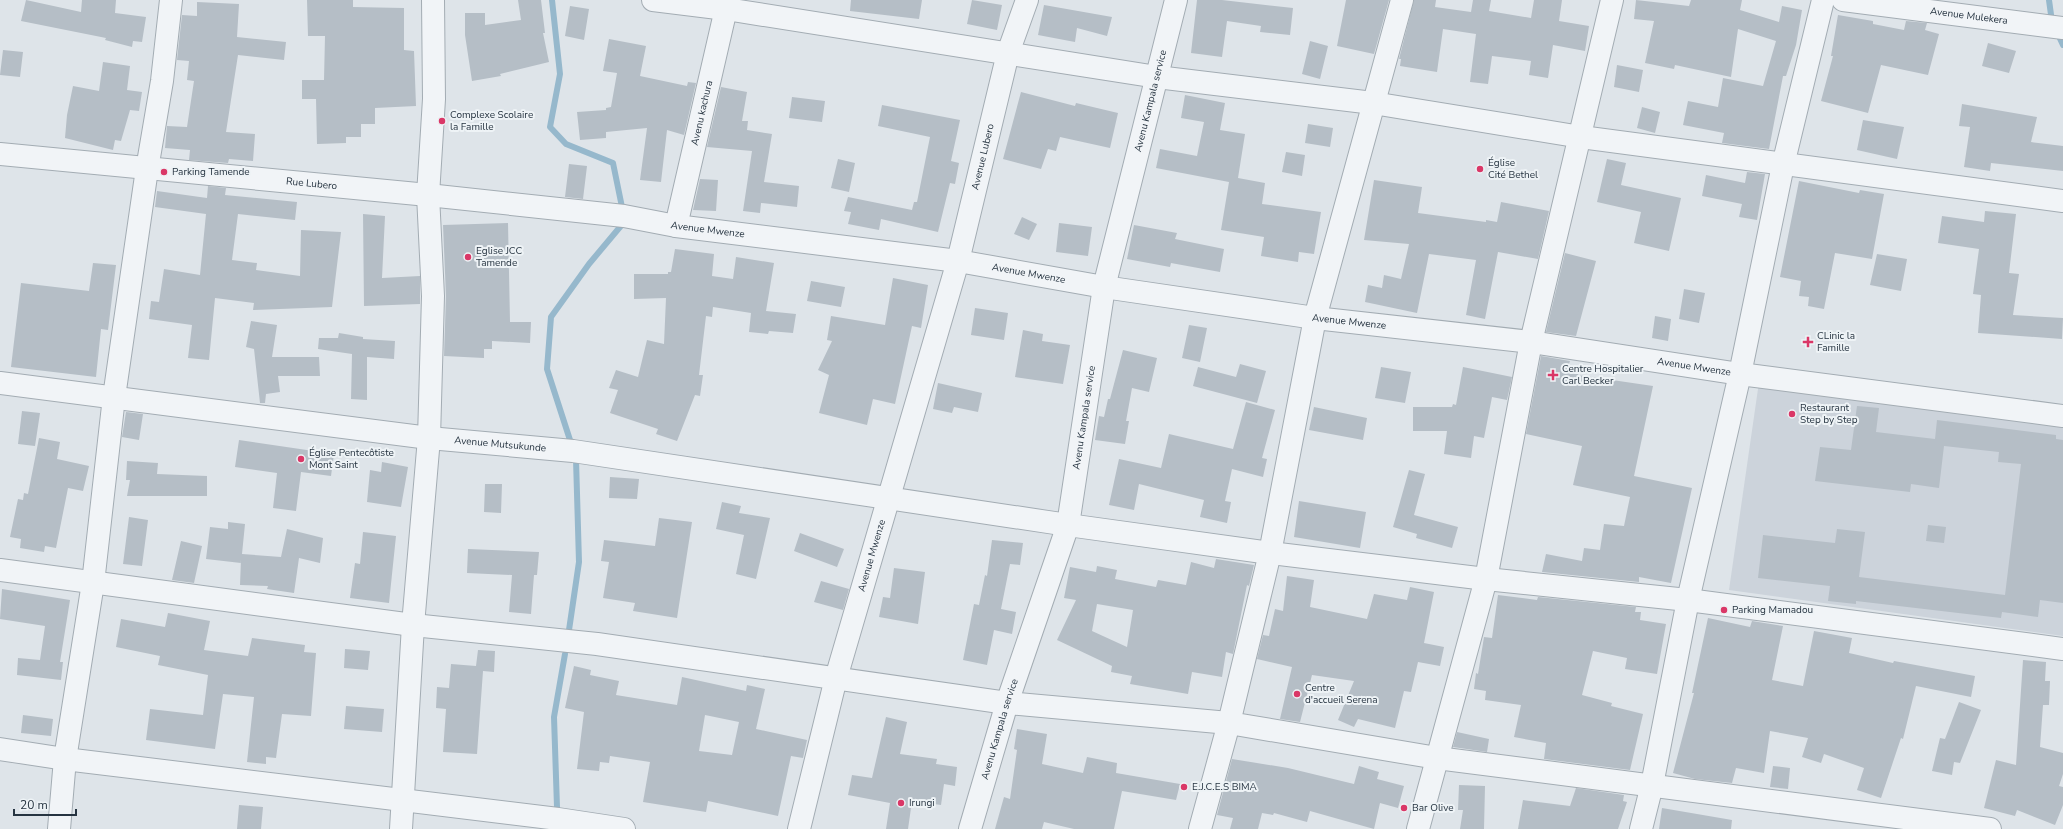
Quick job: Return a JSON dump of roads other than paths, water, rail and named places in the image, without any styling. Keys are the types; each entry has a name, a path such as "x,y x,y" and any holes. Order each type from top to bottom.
{"street":[{"path":"58,829 65,760 93,583 114,397 147,169 162,80 171,0"},
{"path":"401,829 413,625 429,438 433,296 428,195 434,99 433,0"},
{"path":"652,0 727,4 1008,53 1157,77 1373,103 1581,137 2063,201"},
{"name":"Avenue Lubero","path":"958,261 1008,53 1027,0"},
{"name":"Avenu Kampala service","path":"970,829 1007,703 1068,525 1104,287 1176,0"},
{"path":"1200,829 1229,723 1270,553 1315,318 1402,0"},
{"path":"1418,829 1486,579 1531,342 1581,137 1612,0"},
{"path":"1641,829 1652,785 1688,600 1740,374 1783,165 1823,0"},
{"name":"Avenue Mulekera","path":"1843,0 2055,27"},
{"name":"Avenu kachura","path":"676,226 727,4"},
{"name":"Rue Lubero","path":"0,154 428,195 624,216"},
{"name":"Avenue Mwenze","path":"624,216 676,226 958,261 1104,287 1315,318 1531,342 1740,374 2063,416"},
{"name":"Avenue Mwenze","path":"799,829 836,678 958,261"},
{"name":"Avenue Mutsukunde","path":"0,383 429,438 573,450 1068,525 1270,553 1486,579 1688,600 2063,649"},
{"path":"0,570 413,625 597,644 1007,703 1229,723 1437,758 1990,829"},
{"path":"0,749 65,760 403,799 624,829"}],"waterway":[{"path":"552,0 560,74 550,127 566,144 613,163 623,212"},
{"path":"2049,0 2052,22"},
{"path":"2057,32 2063,45"},
{"path":"570,440 547,369 551,317 589,264 625,221"},
{"path":"569,630 579,562 576,459"},
{"path":"557,807 554,717 565,654"}],"place":[{"name":"Complexe Scolaire la Famille","path":"442,121"},
{"name":"Église Cité Bethel","path":"1480,169"},
{"name":"Parking Tamende","path":"164,172"},
{"name":"Eglise JCC Tamende","path":"468,257"},
{"name":"CLinic la Famille","path":"1808,342"},
{"name":"Centre Hospitalier Carl Becker","path":"1553,375"},
{"name":"Restaurant Step by Step","path":"1792,414"},
{"name":"Église Pentecôtiste Mont Saint","path":"301,459"},
{"name":"Parking Mamadou","path":"1724,610"},
{"name":"Centre d'accueil Serena","path":"1297,694"},
{"name":"E.J.C.E.S BIMA","path":"1184,787"},
{"name":"Irungi","path":"901,803"},
{"name":"Bar Olive","path":"1404,808"}]}
